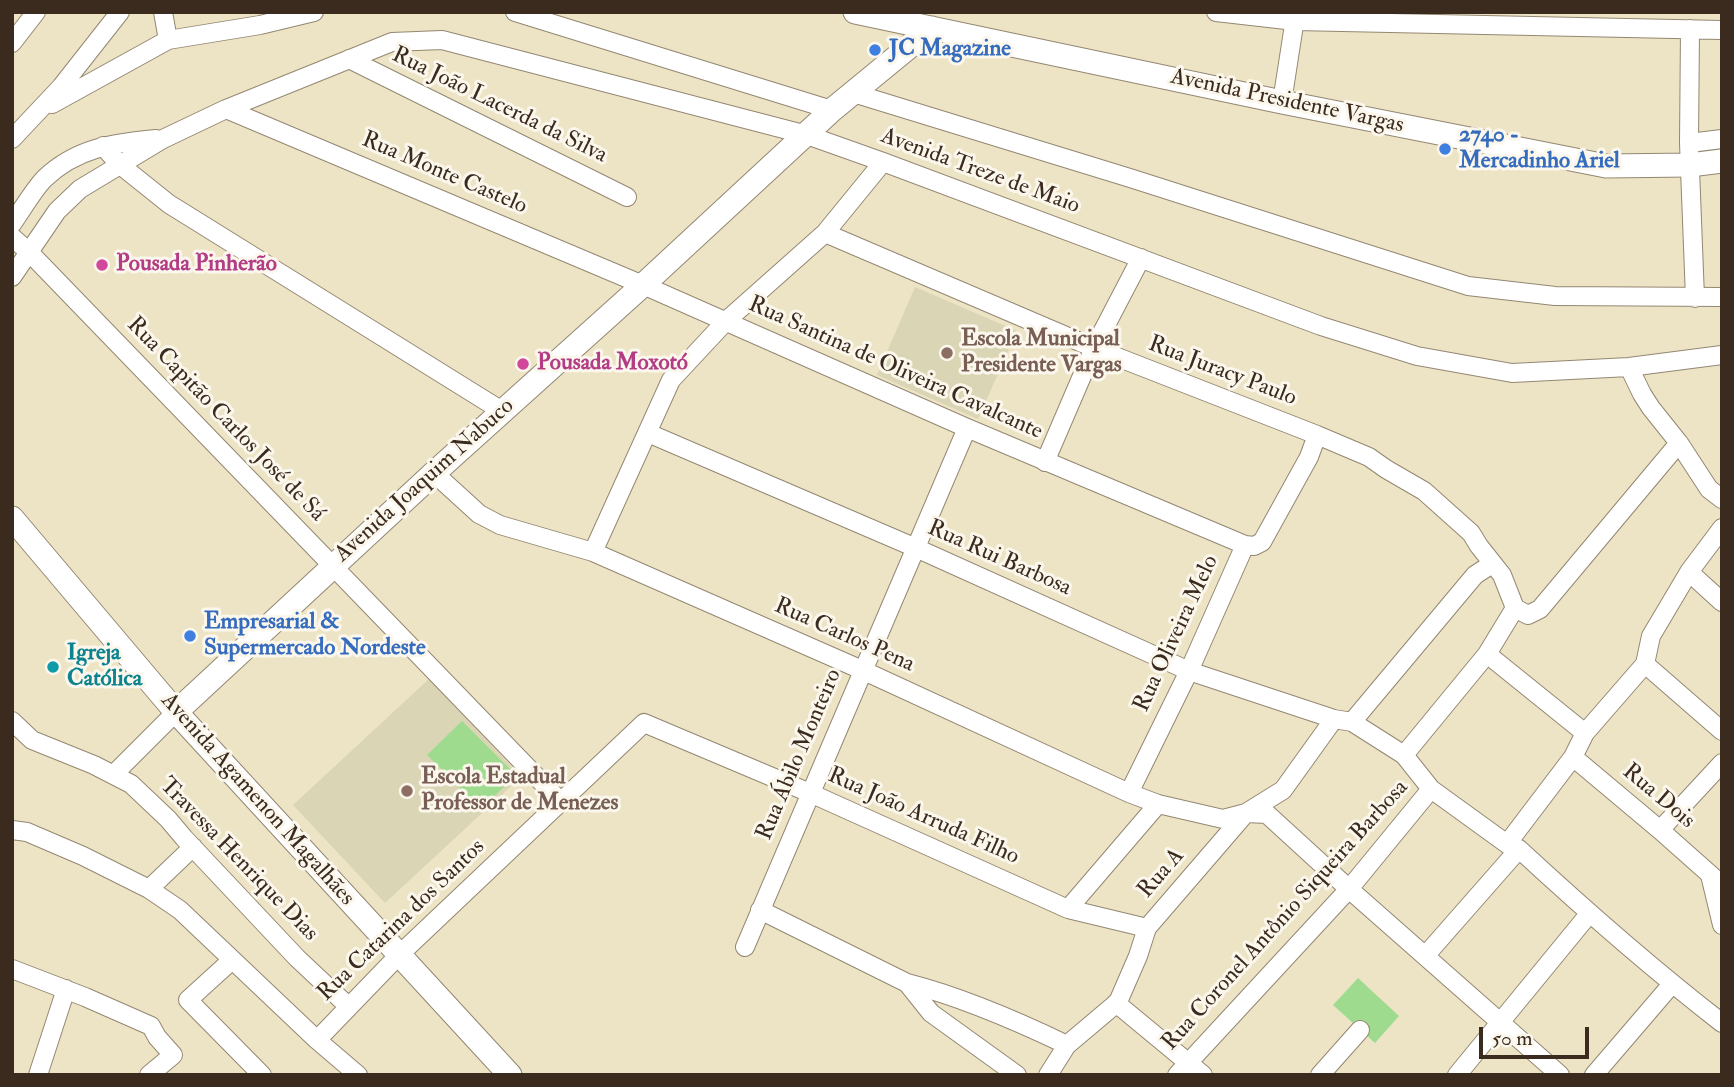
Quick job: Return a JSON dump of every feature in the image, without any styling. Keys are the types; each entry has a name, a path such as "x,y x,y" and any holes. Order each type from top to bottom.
{"main road":[{"name":"Avenida Presidente Vargas","path":"855,12 1282,102 1605,166 1689,154 1722,161"},
{"name":"Avenida Joaquim Nabuco","path":"176,712 832,110 932,27"},
{"name":"Avenida Agamenon Magalhães","path":"12,518 176,712 510,1075"}],"street":[{"path":"12,43 36,12"},
{"path":"12,139 61,87 120,12"},
{"path":"163,12 168,40"},
{"path":"39,110 168,40 314,12"},
{"path":"515,12 832,110"},
{"path":"1216,12 1722,30"},
{"path":"1282,102 1296,16"},
{"path":"1690,29 1689,154 1695,298"},
{"name":"Avenida Treze de Maio","path":"163,139 226,109 392,42 442,40 807,135 1321,326 1417,356 1512,373 1629,367 1722,355"},
{"name":"Rua João Lacerda da Silva","path":"349,59 627,197"},
{"name":"Avenida Treze de Maio","path":"853,93 1468,286 1555,296 1722,297"},
{"name":"Rua Monte Castelo","path":"226,109 643,285"},
{"path":"12,224 43,180 71,158 103,146 163,139"},
{"path":"12,277 58,211 72,196 119,164 163,139"},
{"path":"1689,154 1722,139"},
{"path":"103,146 119,164 169,204 502,411"},
{"path":"593,552 671,380 726,321 825,233 883,162"},
{"name":"Rua Juracy Paulo","path":"825,233 1094,348 1369,457 1424,491 1471,533 1502,575 1521,612"},
{"name":"Rua Capitão Carlos José de Sá","path":"12,237 561,802"},
{"path":"1045,462 1094,348 1140,258"},
{"name":"Rua Santina de Oliveira Cavalcante","path":"643,285 1045,462 1244,545"},
{"path":"1629,367 1642,394 1709,489 1722,499"},
{"name":"Rua Ábilo Monteiro","path":"745,947 967,428"},
{"name":"Rua Rui Barbosa","path":"648,433 916,548 1189,671 1334,719 1352,722"},
{"name":"Rua Oliveira Melo","path":"1129,793 1189,671 1244,545 1254,546 1262,542 1309,457 1317,435"},
{"path":"1404,755 1521,612 1541,609 1679,443"},
{"name":"Rua Carlos Pena","path":"434,473 479,514 500,525 593,552 862,670 1129,793 1158,804 1223,818 1246,813"},
{"path":"1425,956 1513,847 1586,733 1645,664 1651,636 1689,572 1722,528"},
{"path":"1492,564 1475,575 1352,722 1404,755 1431,789 1513,847 1672,984 1722,1023"},
{"path":"1689,572 1722,602"},
{"path":"1487,654 1586,733"},
{"path":"1645,664 1722,730"},
{"name":"Avenida Joaquim Nabuco","path":"114,775 176,712"},
{"name":"Rua A","path":"1048,1075 1067,1045 1116,1003 1138,956 1147,928 1246,813 1283,790 1334,719"},
{"name":"Travessa Henrique Dias","path":"12,720 32,740 94,765 131,784 168,819 297,958 348,1006"},
{"name":"Rua Catarina dos Santos","path":"317,1040 399,955 644,723"},
{"name":"Rua João Arruda Filho","path":"644,723 810,793 1068,909 1147,928"},
{"name":"Rua Dois","path":"1573,757 1716,880 1722,925"},
{"path":"1660,830 1722,763"},
{"name":"Rua Coronel Antônio Siqueira Barbosa","path":"1183,1068 1349,888 1431,789"},
{"path":"1068,909 1158,804"},
{"path":"1246,813 1267,814 1560,1075"},
{"path":"12,830 27,832 83,856 149,889 180,910 317,1040 358,1075"},
{"path":"149,889 193,847"},
{"path":"760,909 907,982 941,992 1015,1021 1067,1045"},
{"path":"1457,1075 1589,914"},
{"path":"232,960 188,1000 262,1075"},
{"path":"12,969 151,1026 173,1055 149,1075"},
{"path":"907,982 931,1013 1017,1075"},
{"path":"1594,1075 1672,984"},
{"path":"38,1075 66,989"},
{"path":"1116,1003 1183,1068 1203,1075"},
{"path":"1320,1075 1360,1030"}],"shaded area":[{"name":"Escola Municipal Presidente Vargas","path":"915,287 1017,331 978,419 877,375"},
{"name":"Escola Estadual Professor de Menezes","path":"430,678 521,777 385,903 293,805"}],"green space":[{"path":"462,721 516,775 481,809 427,755"},
{"path":"1358,978 1399,1016 1375,1043 1333,1005"}],"place":[{"name":"JC Magazine","path":"875,50"},
{"name":"2740 - Mercadinho Ariel","path":"1445,149"},
{"name":"Pousada Pinherão","path":"102,265"},
{"name":"Escola Municipal Presidente Vargas","path":"947,353"},
{"name":"Pousada Moxotó","path":"523,364"},
{"name":"Empresarial & Supermercado Nordeste","path":"190,636"},
{"name":"Igreja Católica","path":"53,667"},
{"name":"Escola Estadual Professor de Menezes","path":"407,791"}]}
